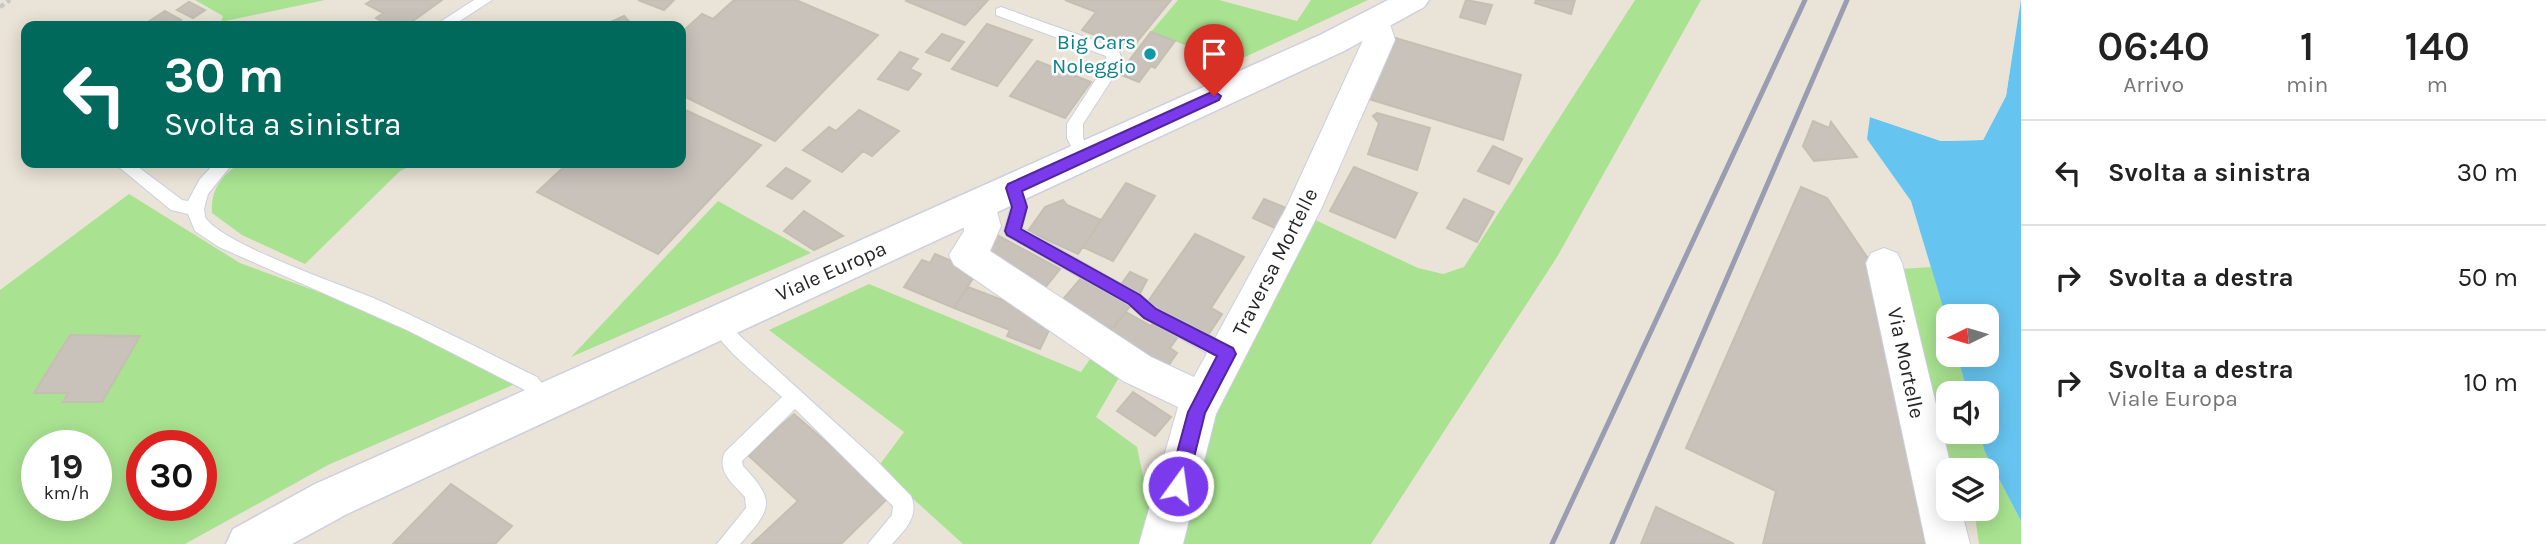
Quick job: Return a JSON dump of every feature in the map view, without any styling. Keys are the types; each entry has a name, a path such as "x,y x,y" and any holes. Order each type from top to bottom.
{"street":[{"name":"Viale Europa","path":"249,544 331,499 1084,156 1376,21 1413,0"},
{"name":"Traversa Mortelle","path":"1161,544 1196,412 1303,209 1379,40 1376,21"},
{"path":"997,196 981,237 967,255 1136,369 1203,400"},
{"name":"Via Mortelle","path":"1884,263 1948,544"}],"lane":[{"path":"449,21 485,0"},
{"path":"1001,12 1113,52 1115,62 1074,124 1075,138 1084,156"},
{"path":"129,168 177,205 194,209"},
{"path":"221,168 199,193 194,209 201,227 243,250 349,295 522,379 546,399"},
{"path":"997,196 1019,207 1013,231 1135,300 1150,313 1227,354"},
{"path":"718,321 733,340 904,503 901,520 878,544"},
{"path":"727,544 757,511 755,493 733,470 732,458 795,397"}],"path":[{"path":"0,7 10,0"}],"green space":[{"path":"195,0 325,0 226,21 221,21 223,16"},
{"path":"1178,0 1219,0 1297,21 1311,0 1368,0 1232,63 1151,32"},
{"path":"1635,0 1701,0 1557,257 1371,544 1174,544 1205,427 1313,219 1418,268 1443,274 1464,267"},
{"path":"234,168 406,168 305,264 242,235 212,213 215,190"},
{"path":"129,194 240,263 357,306 515,384 328,465 185,544 0,544 0,290"},
{"path":"718,201 811,253 571,357"},
{"path":"1931,267 1942,304 1936,304 1936,368 1961,368 1964,381 1936,381 1936,419 1901,269"},
{"path":"869,284 1081,372 1093,355 1121,374 1096,417 1137,447 1153,525 1144,544 963,544 878,467 904,432 769,330"},
{"path":"1942,444 1983,444 1988,458 1945,458"},
{"path":"1999,479 2021,521 2021,544 1979,544 1976,521 1999,521"}],"water":[{"path":"2021,0 2021,521 1999,479 1999,458 1988,458 1983,444 1999,444 1999,381 1964,381 1961,368 1999,367 1999,304 1942,304 1911,201 1867,139 1870,117 1941,141 1983,140 2006,96"}],"pier":[{"path":"2016,0 2020,0 2006,96 1983,140 1941,141 1867,116 1871,113 1941,138 1981,137 2002,95"}],"building":[{"path":"372,0 442,0 413,21 382,21 376,18 383,13 366,4"},
{"path":"638,0 674,0 664,10"},
{"path":"734,0 796,0 878,35 775,141 686,97 686,28 702,14 713,19"},
{"path":"907,0 988,0 965,25 906,1"},
{"path":"1065,0 1171,0 1131,49 1082,30 1096,12"},
{"path":"1466,0 1492,5 1485,24 1460,17"},
{"path":"1536,0 1575,0 1571,14 1535,3"},
{"path":"189,2 205,10 193,18 177,10"},
{"path":"165,11 181,20 180,21 150,21"},
{"path":"624,16 628,21 613,21"},
{"path":"987,24 1032,40 997,86 952,69"},
{"name":"Big Cars Noleggio","path":"1151,32 1175,41 1155,68 1151,66 1139,82 1119,74"},
{"path":"942,34 964,42 949,61 926,52"},
{"path":"1392,37 1521,75 1503,140 1369,99"},
{"path":"900,52 918,59 910,69 921,74 908,90 878,79"},
{"path":"1037,61 1091,82 1065,118 1010,96"},
{"path":"686,110 761,145 658,254 537,192 563,168 686,168"},
{"path":"859,110 899,131 872,156 863,151 842,172 803,150 829,127 836,131"},
{"path":"1377,113 1430,128 1417,170 1368,154 1379,123 1373,116"},
{"path":"1813,121 1829,128 1831,122 1857,157 1814,161 1803,146"},
{"path":"1493,146 1522,159 1509,184 1478,171"},
{"path":"1354,167 1417,193 1395,238 1330,211"},
{"path":"786,168 810,181 792,199 767,186"},
{"path":"1126,183 1155,196 1113,261 1083,247"},
{"path":"1801,187 1827,198 1871,263 1934,544 1763,544 1776,491 1686,448"},
{"path":"1264,199 1286,208 1275,228 1253,218"},
{"path":"1464,199 1494,212 1477,242 1447,228"},
{"path":"1063,200 1067,205 1101,220 1078,254 1028,231 1045,207"},
{"path":"804,211 843,236 814,250 784,231"},
{"path":"995,234 1060,269 1044,289 981,253"},
{"path":"1195,234 1244,257 1211,308 1222,314 1208,335 1147,303"},
{"path":"935,254 977,272 954,308 904,287 922,260 930,263"},
{"path":"1130,272 1147,280 1139,295 1118,289"},
{"path":"1082,277 1131,305 1108,334 1059,304"},
{"path":"968,287 1054,320 1040,349 1007,336 1010,330 954,308"},
{"path":"1126,312 1151,326 1154,322 1179,335 1170,348 1177,353 1163,373 1108,334"},
{"path":"70,335 140,336 102,402 63,402 68,393 34,393"},
{"path":"1133,392 1171,417 1155,436 1117,411"},
{"path":"794,414 889,497 841,544 752,544 798,501 748,455"},
{"path":"451,484 512,526 495,544 393,544"},
{"path":"1656,507 1734,544 1641,544"}],"railway":[{"path":"1552,544 1805,0"},
{"path":"1612,544 1847,0"}],"place":[{"name":"Big Cars Noleggio","path":"1150,54"}],"route":[{"path":"1178,486 1196,412 1227,354 1150,313 1135,300 1013,231 1019,207 1014,188 1214,96"}]}
